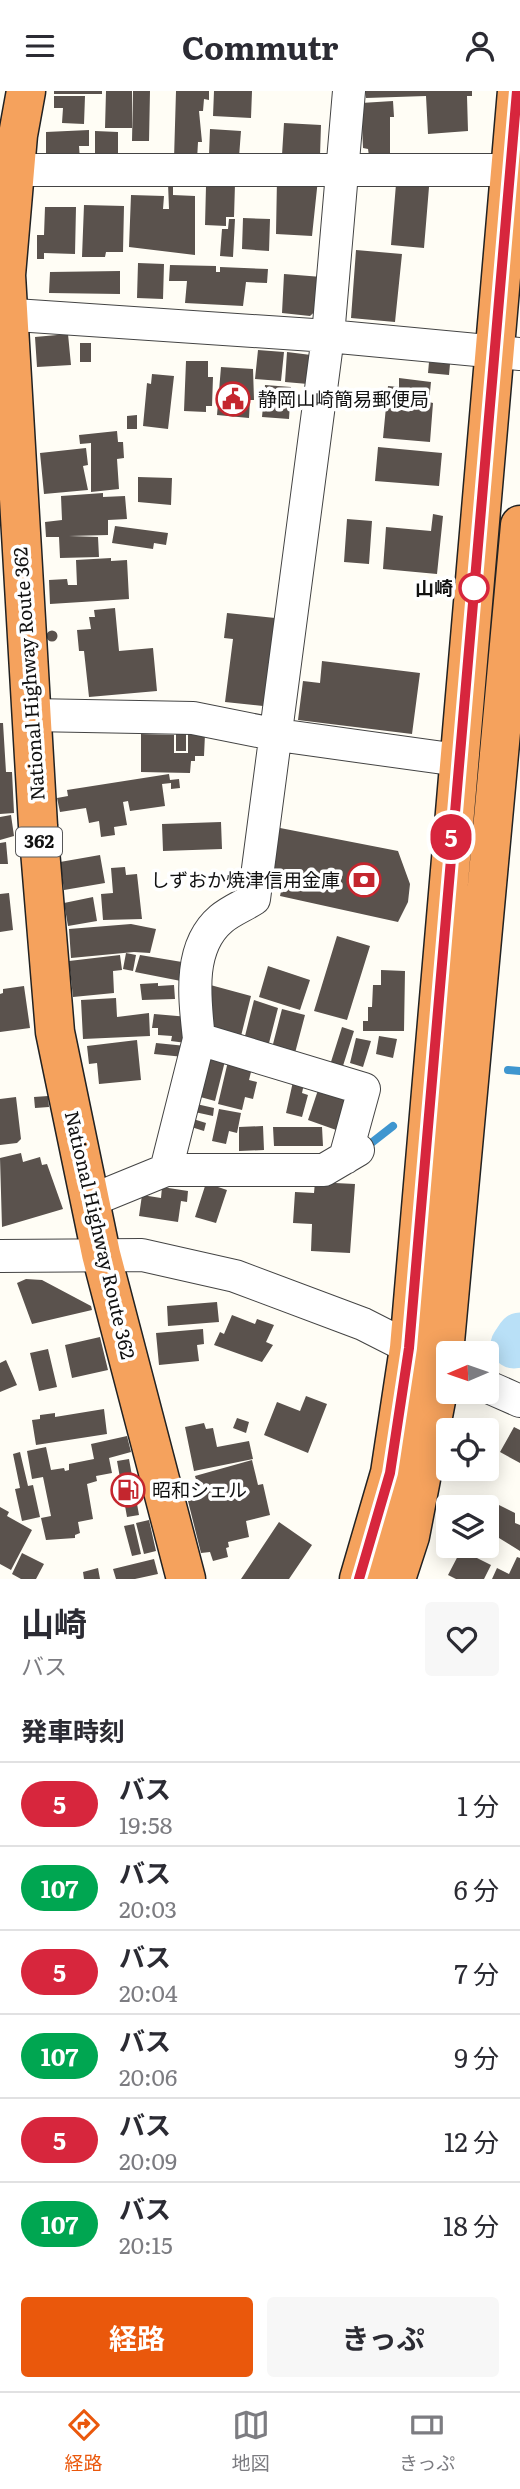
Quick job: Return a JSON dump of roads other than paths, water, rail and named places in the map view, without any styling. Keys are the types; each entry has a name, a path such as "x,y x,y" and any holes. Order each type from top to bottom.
{"highway":[{"name":"National Highway Route 362","path":"26,91 8,170 4,313 55,1032 101,1254 186,1579"},
{"path":"359,1579 390,1473 409,1348 458,760 507,353 509,170 517,91"},
{"path":"448,1341 520,525"},
{"path":"396,1579 410,1536 438,1404"}],"street":[{"path":"5,91 8,170 509,170"},
{"path":"166,1170 199,1039 194,988 200,950 219,920 254,899 278,735 328,336 349,91"},
{"path":"4,313 328,336 507,353"},
{"path":"31,715 193,718 278,735 458,760"},
{"path":"89,1201 166,1170 324,1170 352,1154 364,1089 199,1039"},
{"path":"0,1256 142,1255 235,1276 363,1324 436,1361"},
{"path":"499,1390 519,1398"}],"waterway":[{"path":"508,1070 520,1071"},
{"path":"370,1144 393,1126"},
{"path":"514,1345 520,1336"}],"place":[{"name":"静岡山崎簡易郵便局","path":"233,399"},
{"name":"山崎","path":"474,588"},
{"name":"しずおか焼津信用金庫","path":"364,880"},
{"name":"昭和シェル","path":"128,1490"}]}
